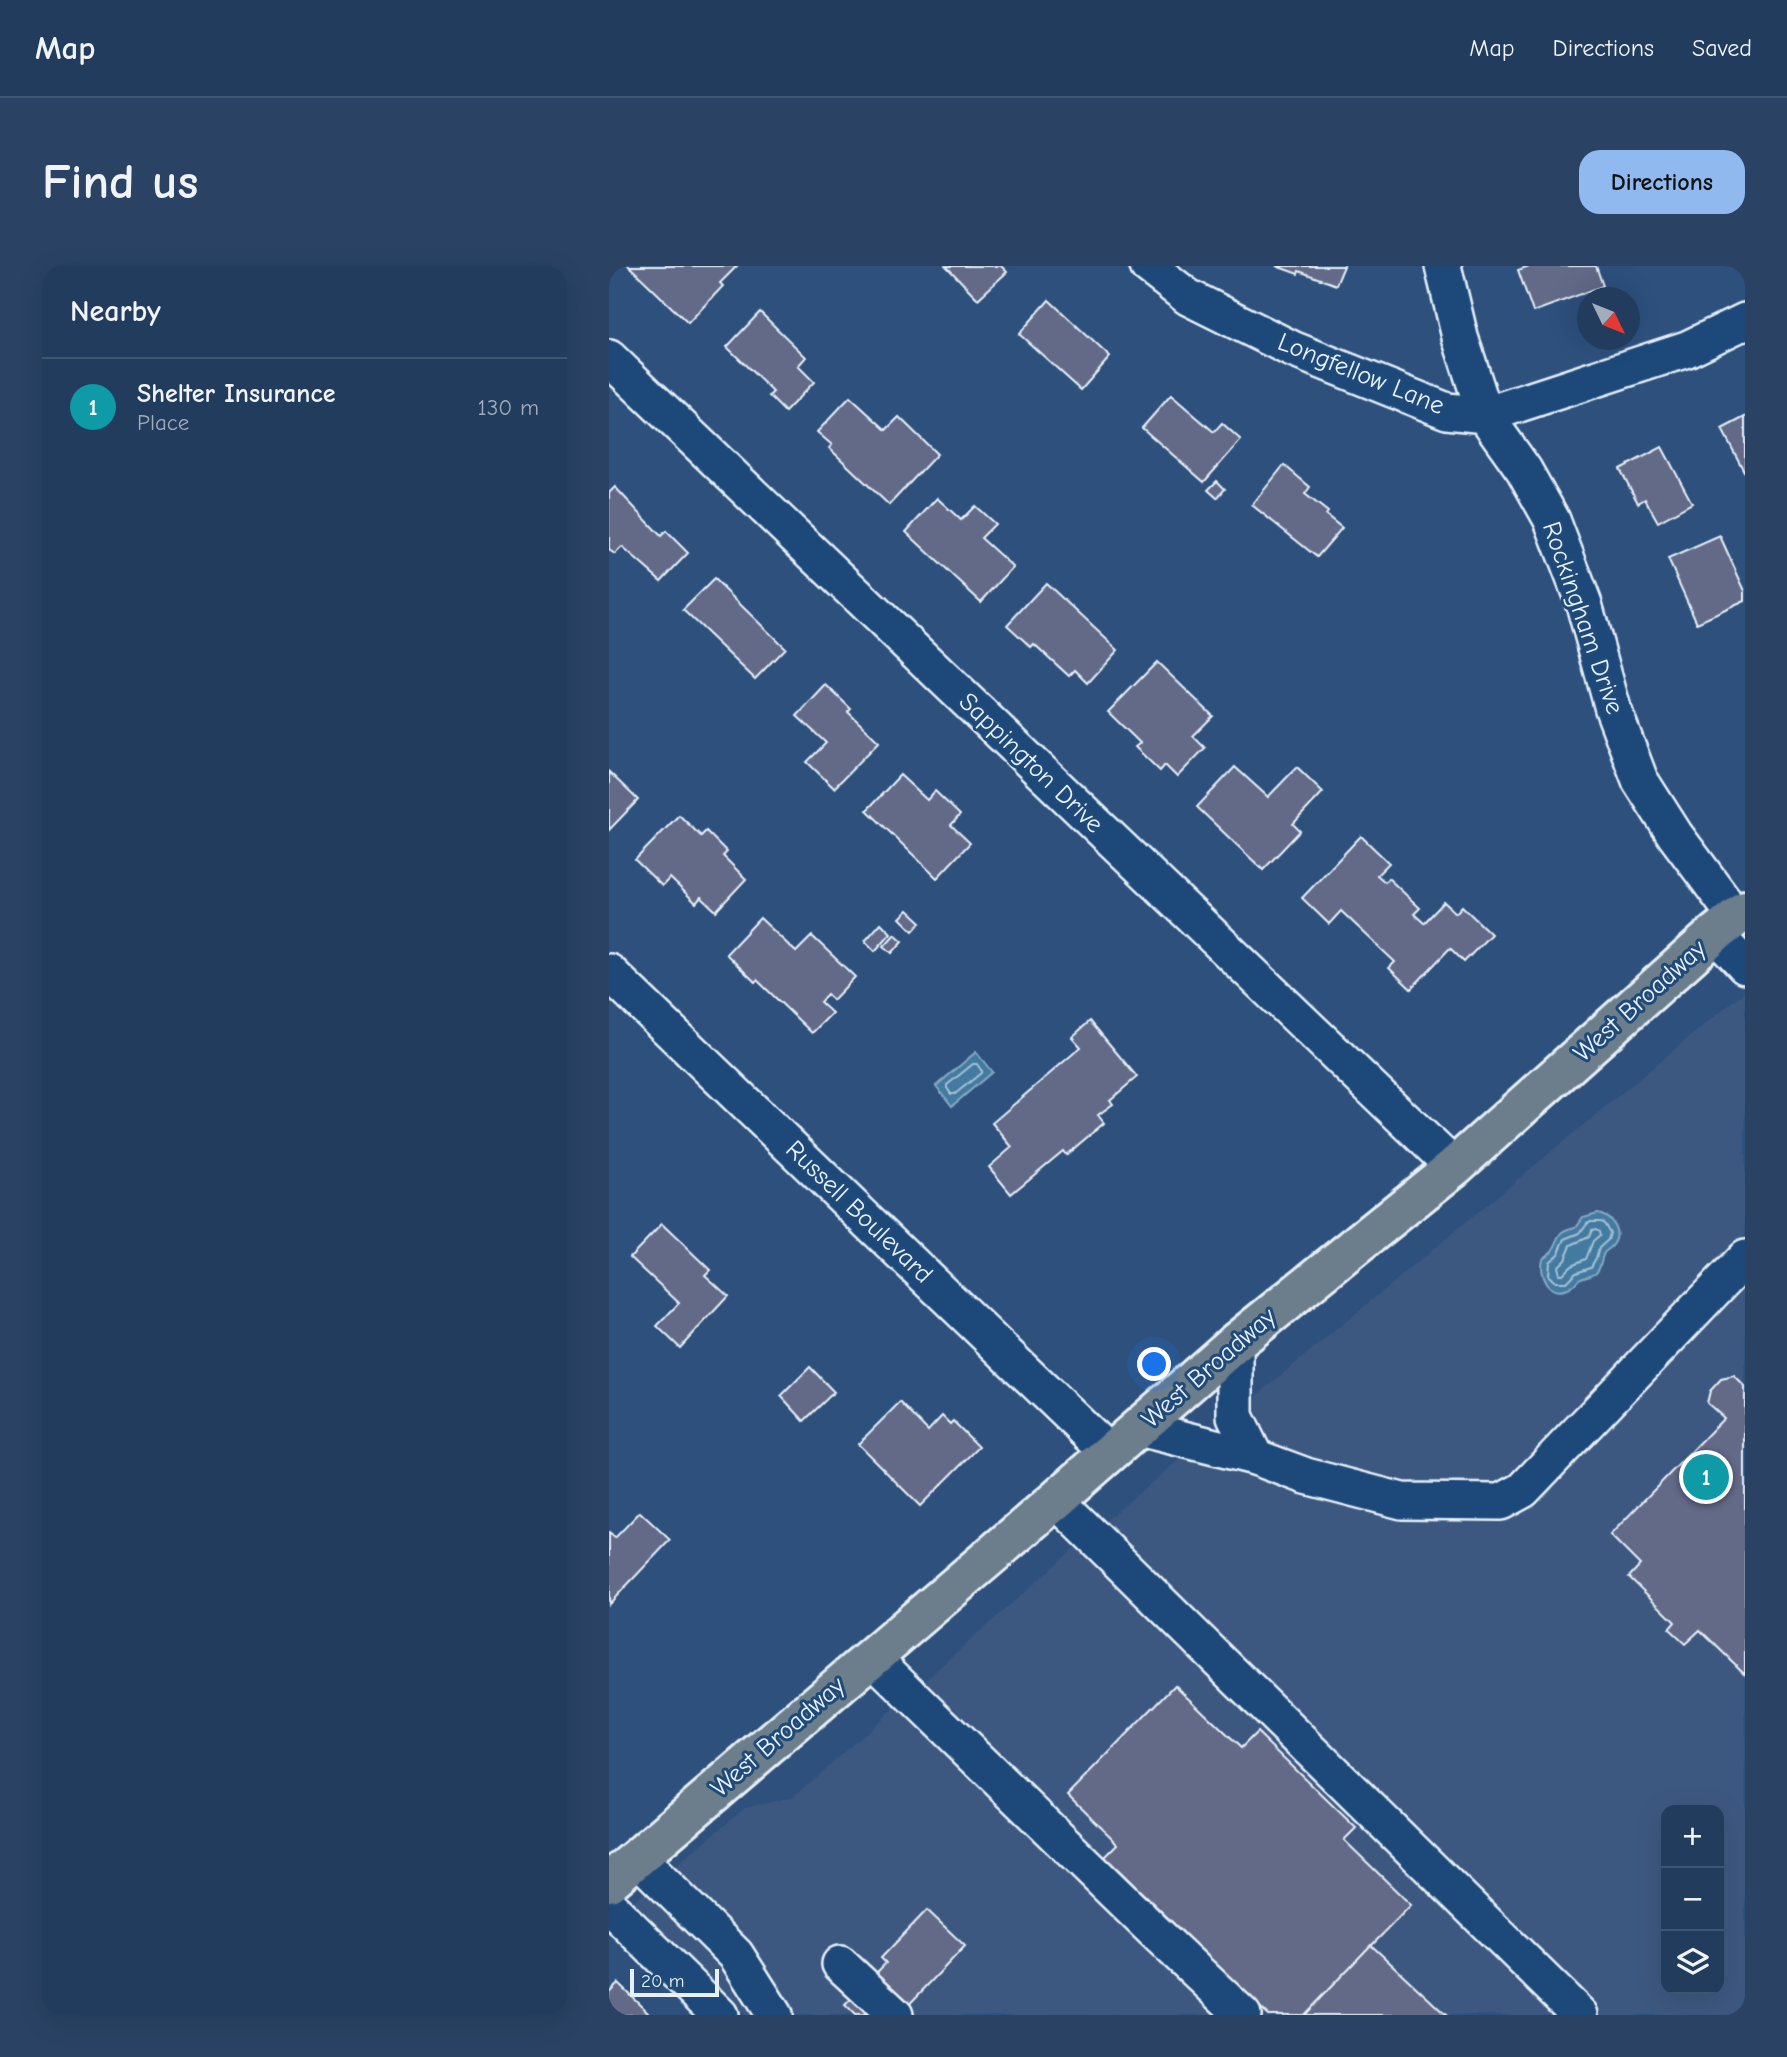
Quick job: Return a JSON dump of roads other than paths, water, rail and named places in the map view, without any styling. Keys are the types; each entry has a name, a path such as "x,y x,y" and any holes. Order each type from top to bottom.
{"main road":[{"name":"West Broadway","path":"609,1882 1056,1500 1235,1343 1454,1167 1732,920"}],"street":[{"name":"Longfellow Lane","path":"1148,266 1188,297 1292,349 1447,411 1485,415 1687,349 1745,321"},
{"name":"Rockingham Drive","path":"1443,266 1460,337 1485,415 1524,470 1552,520 1584,604 1613,709 1640,780 1732,920 1745,966"},
{"name":"Sappington Drive","path":"609,358 1454,1167"},
{"name":"Russell Boulevard","path":"609,972 1109,1453"},
{"path":"1139,1428 1255,1457 1305,1476 1402,1501 1501,1502 1523,1490 1745,1258"},
{"path":"1235,1343 1235,1416 1255,1457"},
{"path":"1056,1500 1580,2015"},
{"path":"872,1657 1243,2015"},
{"path":"638,1858 736,1955 774,2015"},
{"path":"609,1906 720,2015"},
{"path":"840,1964 895,2015"}],"water":[{"path":"976,1052 992,1072 952,1106 936,1086"},
{"path":"1598,1213 1611,1221 1616,1236 1612,1246 1604,1253 1597,1271 1579,1279 1567,1289 1560,1291 1549,1287 1541,1271 1542,1259 1552,1251 1562,1233 1576,1227 1583,1217"}],"place":[{"name":"Shelter Insurance","path":"1706,1477"}]}
